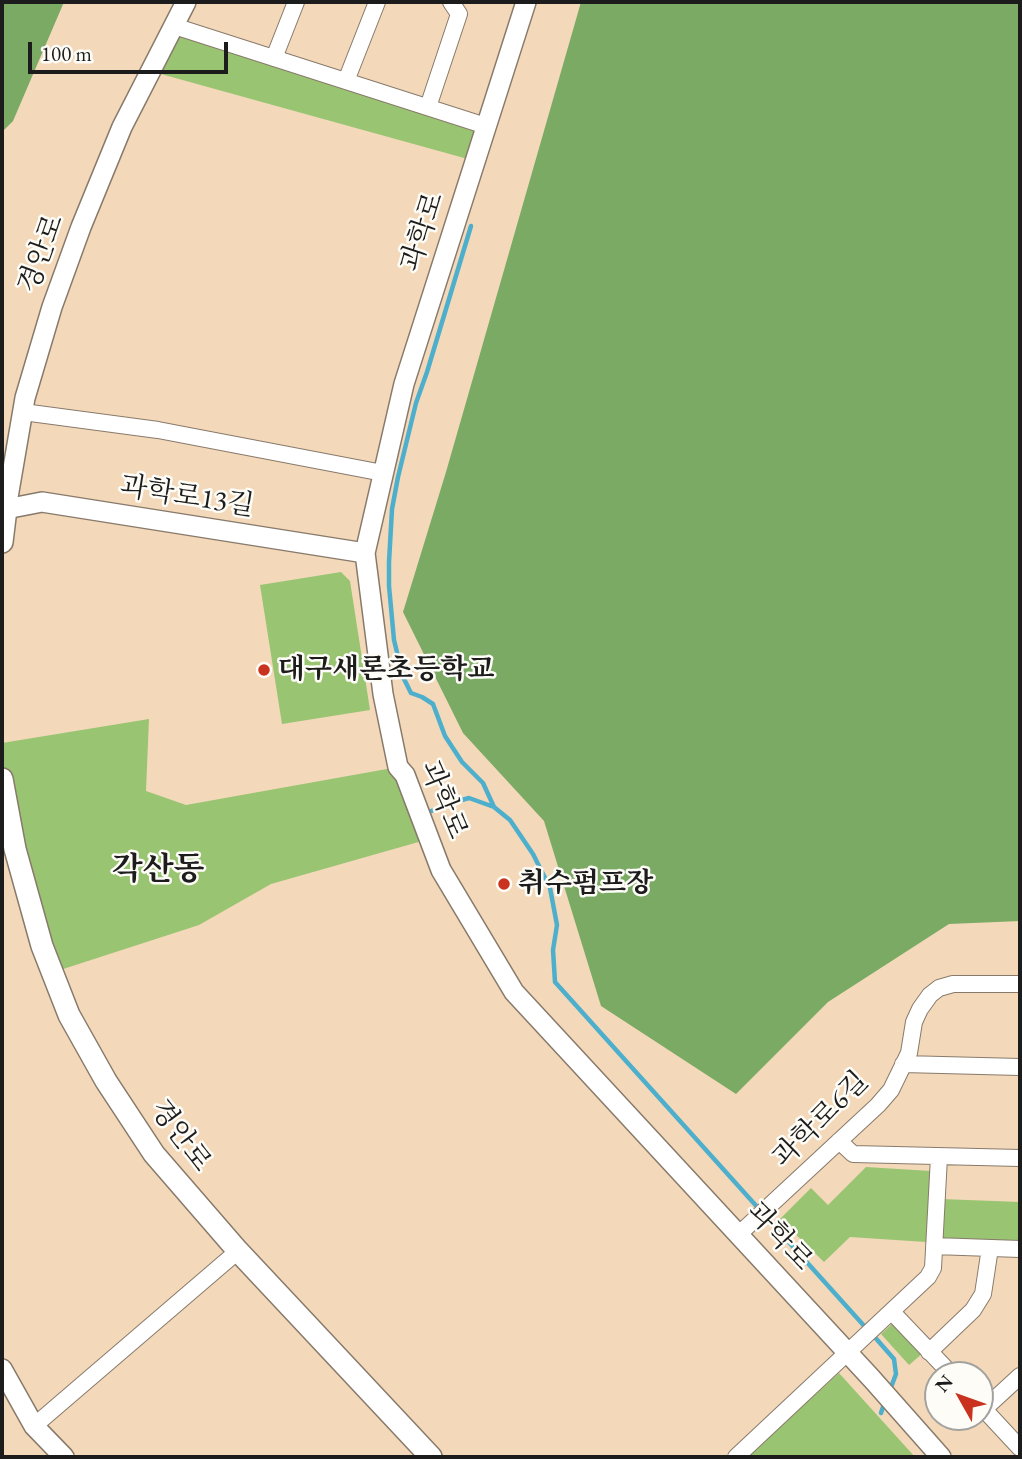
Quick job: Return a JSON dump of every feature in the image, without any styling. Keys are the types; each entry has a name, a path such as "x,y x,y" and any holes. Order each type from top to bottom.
{"main road":[{"name":"경안로","path":"2,542 4,508"},
{"name":"경안로","path":"2,779 15,849 42,946 69,1015 106,1081 155,1154 238,1251 432,1457"}],"street":[{"name":"경안로","path":"4,508 26,398 52,307 121,127 186,2"},
{"path":"274,58 296,2"},
{"path":"346,81 377,2"},
{"path":"428,107 459,14 452,2"},
{"name":"과학로","path":"526,2 404,384 365,553 383,694 398,767 405,775 441,870 514,992 941,1457"},
{"path":"174,26 486,126"},
{"path":"23,412 158,430 383,473"},
{"name":"과학로13길","path":"4,508 42,502 365,553"},
{"name":"과학로6길","path":"738,1235 891,1090 909,1053 920,1009 930,995 939,988 953,984 1020,984"},
{"path":"903,1064 1020,1067"},
{"path":"839,1142 853,1154 1020,1158"},
{"path":"736,1457 928,1278 933,1268 939,1157"},
{"path":"934,1246 1020,1249"},
{"path":"929,1352 973,1310 983,1294 990,1248"},
{"path":"34,1426 238,1251"},
{"path":"892,1312 938,1361"},
{"path":"2,1369 34,1426 64,1457"},
{"path":"994,1397 1020,1376"},
{"path":"994,1420 1020,1448"}],"green space":[{"path":"2,2 64,2 13,121 2,132"},
{"path":"581,2 1020,2 1020,921 949,924 828,1002 736,1094 601,1006 544,821 463,733 403,612"},
{"path":"174,26 486,126 475,161 150,71"},
{"path":"341,572 350,581 370,710 282,724 260,585"},
{"path":"149,719 146,791 186,805 398,767 429,839 271,884 199,925 54,972 2,779 2,743"},
{"path":"866,1167 931,1171 926,1242 850,1237 824,1262 780,1219 811,1188 828,1205"},
{"path":"941,1199 1020,1202 1020,1241 939,1238"},
{"path":"892,1324 899,1326 923,1353 909,1365 881,1334"},
{"path":"839,1373 915,1457 747,1457"}],"waterway":[{"path":"471,226 416,403 392,509 389,586 394,640 403,677 411,693 433,704 445,736 462,762 483,783 494,807 510,820 533,854 550,888 557,925 553,950 555,982 866,1328"},
{"path":"424,814 469,798 494,807"},
{"path":"872,1334 894,1359 896,1374 890,1390"},
{"path":"881,1413 885,1401"}],"place":[{"name":"대구새론초등학교","path":"264,670"},
{"name":"취수펌프장","path":"504,884"}],"district":[{"name":"각산동","path":"158,870"}]}
